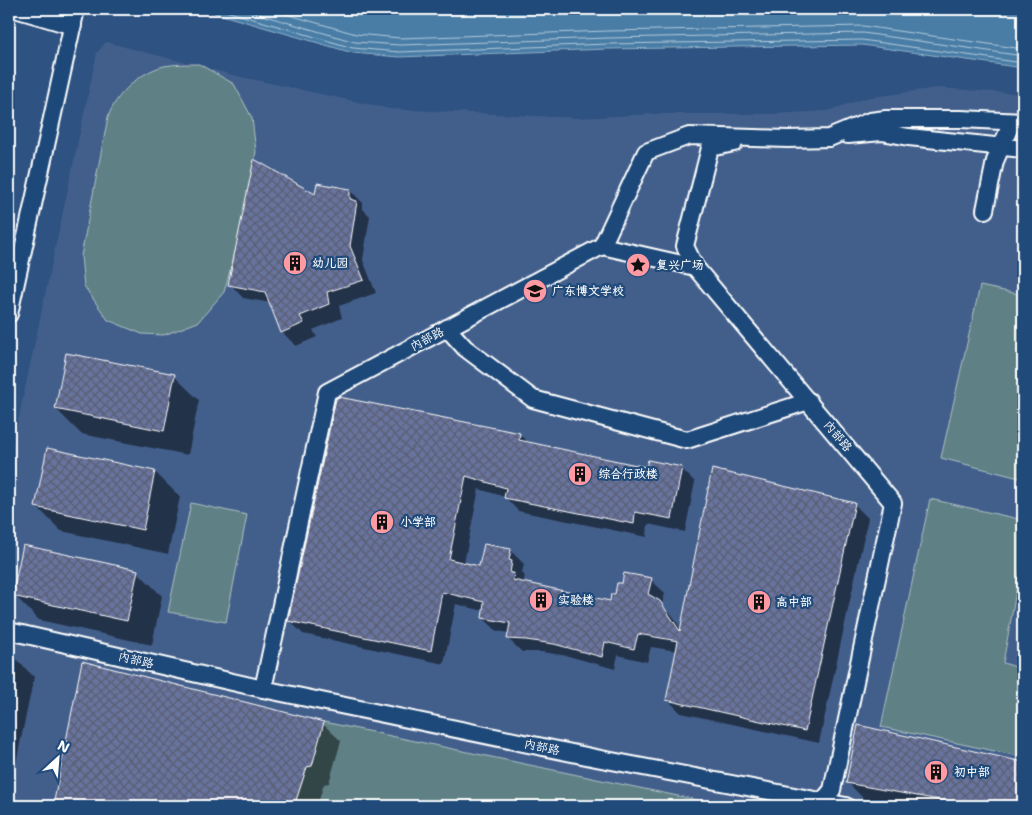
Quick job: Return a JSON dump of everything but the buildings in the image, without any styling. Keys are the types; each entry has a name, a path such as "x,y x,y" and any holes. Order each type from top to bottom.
{"street":[{"path":"15,9 73,26"},
{"path":"9,314 76,9"},
{"name":"内部路","path":"829,138 870,120 961,119 1018,122"},
{"path":"985,210 995,161 1001,147 1018,122"},
{"name":"内部路","path":"263,690 327,392 602,246 646,152 689,136 829,138 882,132 909,137 1023,149"},
{"name":"内部路","path":"9,631 263,690 822,804 832,790 893,503 695,267 685,246 710,148 758,137"},
{"path":"602,246 695,267"},
{"path":"447,328 464,348 533,399 687,440 810,402"},
{"path":"822,804 846,806"}],"shaded area":[{"name":"广东博文学校","path":"106,42 237,76 390,109 579,118 652,114 773,114 827,111 866,98 937,88 1023,94 1023,806 9,806 9,463 97,53"}],"green space":[{"path":"199,64 234,84 252,118 256,152 236,249 224,292 198,322 164,335 142,334 108,320 84,286 81,256 108,117 123,92 146,73 164,66"},
{"path":"980,286 1023,295 1023,479 941,458"},
{"path":"930,499 1023,520 1023,553 1003,663 1023,669 1023,757 881,727"},
{"path":"191,503 247,515 226,622 168,612"},
{"path":"324,722 716,804 716,806 295,806 307,767 312,766"}],"water":[{"path":"201,9 1023,9 1023,68 862,45 608,49 399,57 353,53"}],"place":[{"name":"幼儿园","path":"295,263"},
{"name":"复兴广场","path":"638,265"},
{"name":"广东博文学校","path":"535,291"},
{"name":"综合行政楼","path":"580,474"},
{"name":"小学部","path":"382,522"},
{"name":"实验楼","path":"541,600"},
{"name":"高中部","path":"759,602"},
{"name":"初中部","path":"936,772"}]}
